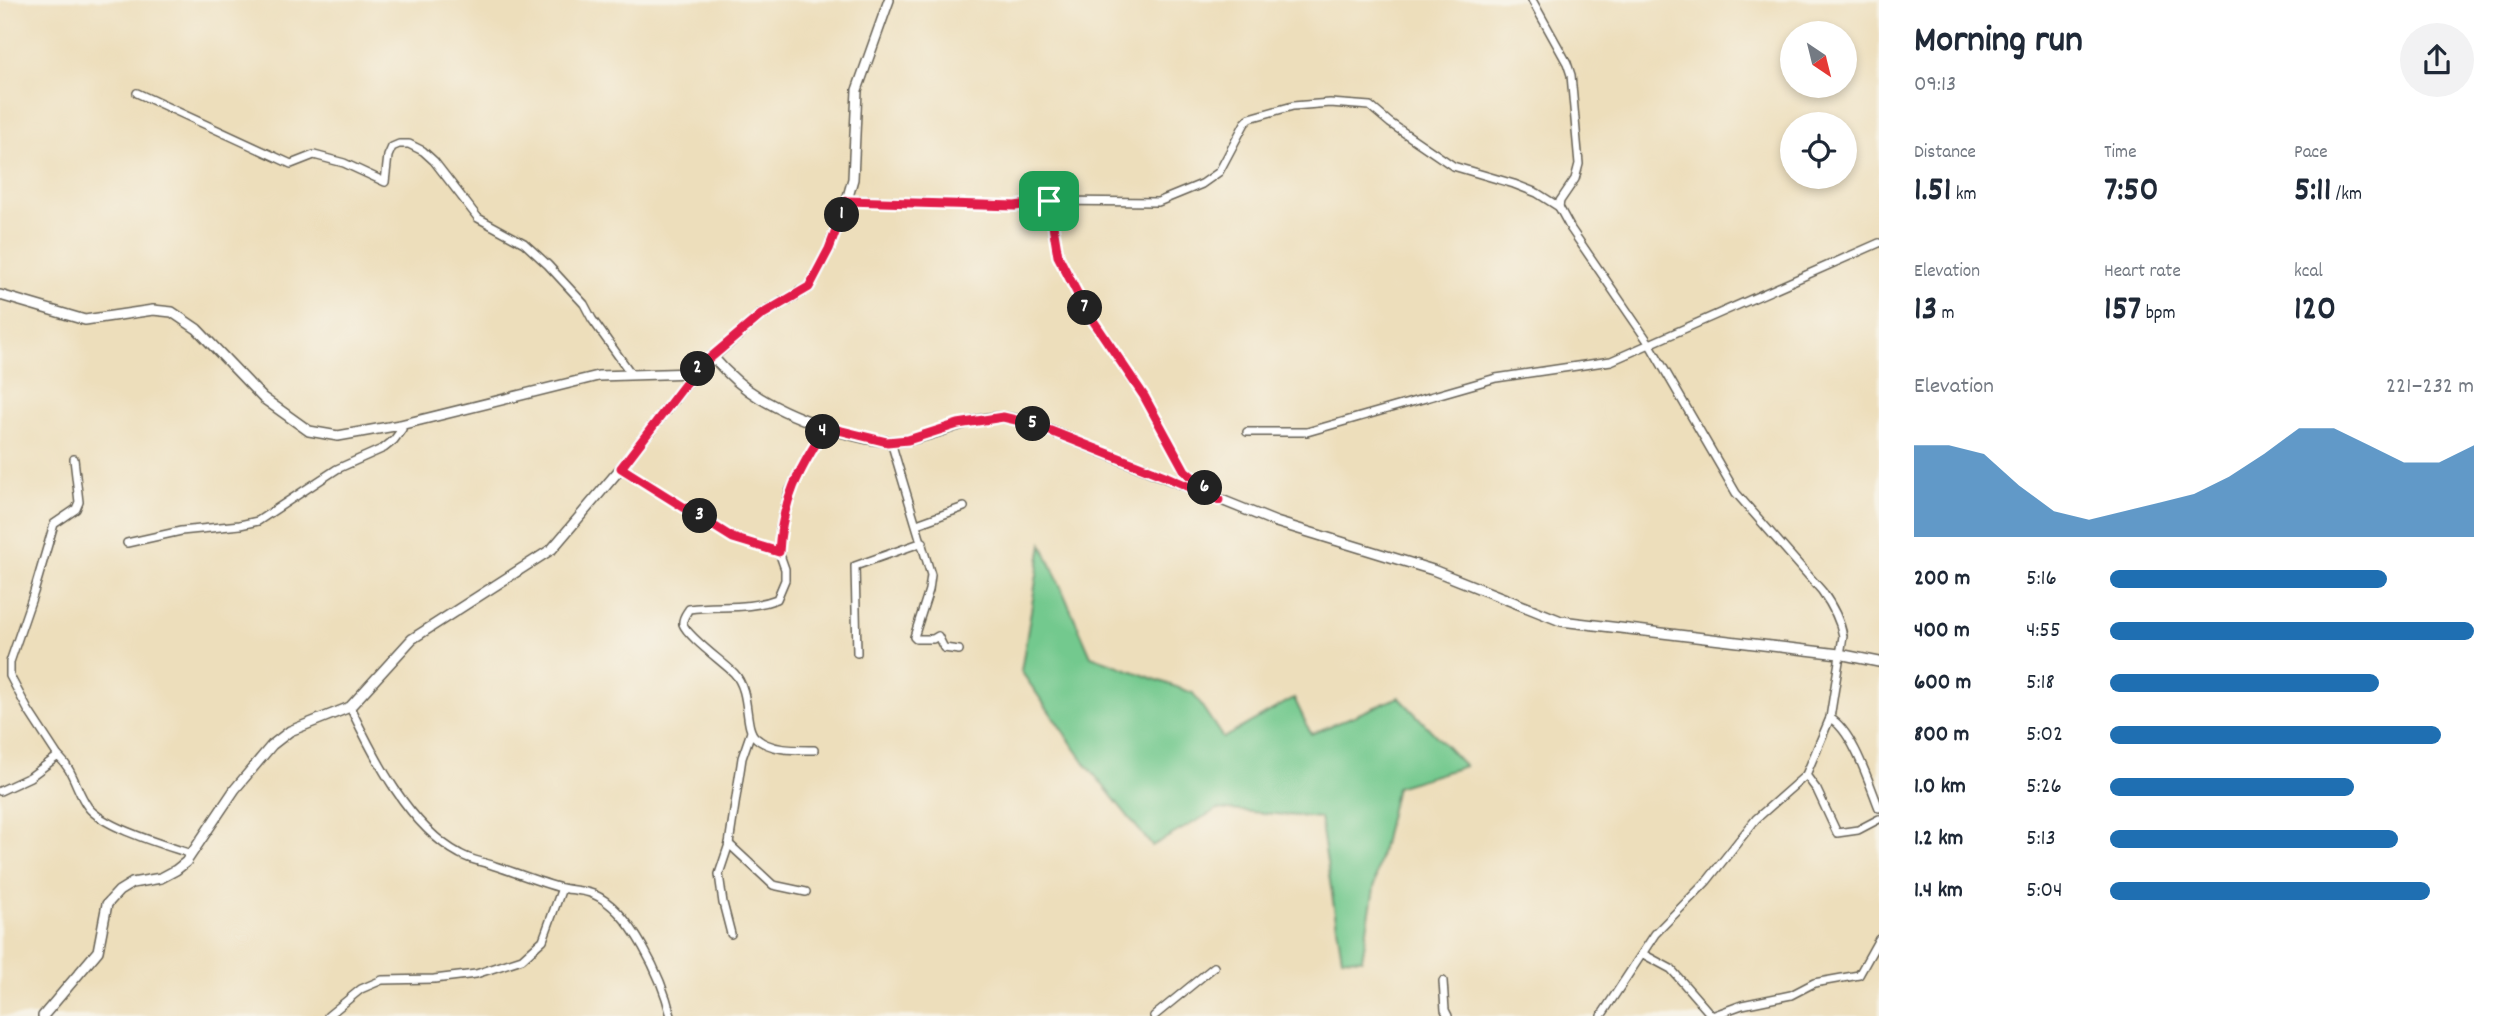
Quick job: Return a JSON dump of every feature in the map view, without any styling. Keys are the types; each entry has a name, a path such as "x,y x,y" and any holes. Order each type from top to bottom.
{"street":[{"path":"43,1016 97,950 107,904 132,883 161,878 176,870 191,854 235,789 272,744 290,731 350,707 412,639 552,549 621,468 694,373 761,315 809,287 829,249 847,201 853,179 857,90 889,0"},
{"path":"1532,0 1571,75 1579,164 1575,179 1560,201 1559,207"},
{"path":"137,93 291,164 314,155 344,163 385,182 388,156 392,147 409,144 424,151 478,218 524,243 548,265 584,304 632,375"},
{"path":"847,201 980,206 1015,206 1049,201 1158,201 1202,184 1219,172 1245,122 1250,118 1293,106 1330,103 1370,106 1453,166 1514,184 1559,207 1571,229 1649,343 1736,493 1832,604 1843,636 1829,718 1806,775 1756,818 1707,881 1655,934 1601,1016"},
{"path":"1049,201 1058,256 1086,310 1144,396 1185,471 1219,500"},
{"path":"1247,432 1307,432 1496,378 1611,361 1879,243"},
{"path":"0,295 40,309 85,320 153,310 172,312 197,329 263,398 309,431 338,436 400,425 598,376 694,373"},
{"path":"712,356 760,398 848,434 891,442 908,440 958,424 1003,417 1033,424 1276,522 1433,570 1561,621 1839,654 1879,662"},
{"path":"127,542 181,531 258,521 337,469 384,447 394,440 401,429 400,425"},
{"path":"731,934 719,874 729,844 743,758 751,732 745,688 736,675 690,633 683,624 683,617 689,609 744,607 777,599 785,580 785,569 779,552 780,530 789,492 826,427"},
{"path":"891,442 931,575 915,637 933,639 938,636 944,648 959,650"},
{"path":"74,459 79,502 76,509 54,524 10,662 10,676 28,710 58,756 66,763 89,809 115,826 191,854"},
{"path":"621,468 733,538 779,552"},
{"path":"917,524 964,507"},
{"path":"857,653 855,566 923,542"},
{"path":"350,707 370,748 398,793 431,834 461,855 562,888 593,894 620,913 666,992 671,1016"},
{"path":"1829,718 1839,724 1864,770 1879,808"},
{"path":"751,732 767,744 788,750 814,750"},
{"path":"0,791 30,778 58,756"},
{"path":"1806,775 1817,790 1837,833 1858,830 1879,818"},
{"path":"729,844 774,885 806,892"},
{"path":"328,1016 361,989 382,980 434,979 476,974 522,959 543,940 562,888"},
{"path":"1643,954 1671,969 1712,1016 1742,1005 1791,995 1814,982 1859,975 1879,939"},
{"path":"1154,1016 1214,967"},
{"path":"1443,981 1445,1010 1448,1016"}],"green space":[{"path":"1042,544 1091,656 1193,693 1223,738 1294,698 1311,734 1399,697 1465,766 1396,787 1377,871 1362,959 1342,958 1320,818 1218,809 1152,846 1088,767 1021,671"}],"route":[{"path":"847,201 1015,206 1049,201 1058,256 1086,310 1144,396 1185,471 1219,500 1033,424 1003,417 958,424 908,440 887,442 826,427 789,492 780,530 779,552 733,538 621,468 696,370 761,315 809,287 829,249 847,201"}]}
